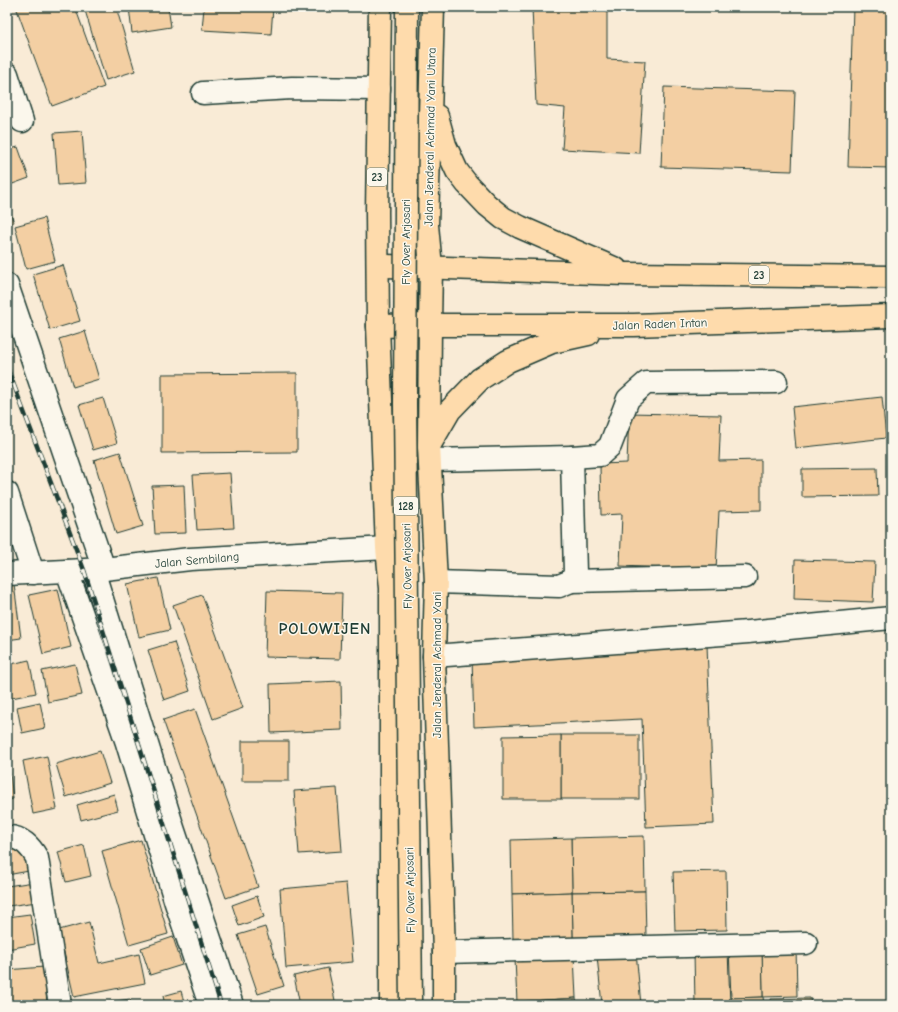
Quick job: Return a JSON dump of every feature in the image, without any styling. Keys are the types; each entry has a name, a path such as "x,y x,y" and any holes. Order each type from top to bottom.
{"main road":[{"name":"23","path":"378,326 377,212 380,7"},
{"name":"Fly Over Arjosari","path":"407,7 405,404 411,1005"},
{"name":"Jalan Jenderal Achmad Yani Utara","path":"430,325 431,268 427,225 433,7"},
{"path":"431,93 445,145 450,157 457,171 487,205 503,218 520,228 626,274"},
{"name":"23","path":"378,266 626,274 891,277"},
{"name":"Jalan Raden Intan","path":"378,326 634,325 891,316"},
{"name":"Jalan Jenderal Achmad Yani","path":"430,325 430,453 436,582 434,656 444,952 444,1005"},
{"path":"430,453 450,410 480,379 508,361 552,342 634,325"},
{"name":"128","path":"378,326 387,548 391,588 391,1005"}],"street":[{"path":"7,74 22,121"},
{"path":"203,94 292,88 379,89"},
{"path":"7,285 98,569 173,828 232,1005"},
{"path":"430,453 572,457 600,455 610,446 628,399 646,383 776,382"},
{"path":"571,580 574,573 572,457"},
{"path":"7,493 33,573"},
{"name":"Jalan Sembilang","path":"7,574 98,569 190,559 387,548"},
{"path":"67,571 127,743 176,903 210,1005"},
{"path":"436,582 559,586 571,580 745,577"},
{"path":"434,656 748,632 891,618"},
{"path":"7,837 12,836 27,844 33,850 37,858 60,1005"},
{"path":"444,952 806,943"}],"building":[{"path":"16,7 75,7 104,87 52,106"},
{"path":"84,7 116,7 135,71 106,80"},
{"path":"129,7 168,7 171,27 132,33"},
{"path":"204,7 273,8 271,34 202,30"},
{"path":"532,7 607,7 607,59 645,61 639,153 562,149 565,108 536,105"},
{"path":"853,7 891,7 891,168 848,167"},
{"path":"664,87 795,91 792,171 661,167"},
{"path":"82,131 86,183 58,185 54,133"},
{"path":"18,147 29,178 7,186 7,150"},
{"path":"7,205 14,222 7,225"},
{"path":"44,218 55,261 26,269 15,226"},
{"path":"63,265 80,321 50,330 33,274"},
{"path":"85,331 99,379 73,387 59,339"},
{"path":"297,373 297,452 162,453 162,374"},
{"path":"882,397 886,438 796,448 792,407"},
{"path":"103,398 117,443 93,450 79,405"},
{"path":"629,413 721,415 719,461 761,460 761,510 719,511 716,570 620,566 622,514 601,515 600,464 627,463"},
{"path":"120,452 143,526 116,534 94,460"},
{"path":"887,454 891,454 891,513 889,513"},
{"path":"877,468 878,496 802,497 802,469"},
{"path":"230,473 234,528 197,530 193,475"},
{"path":"184,485 186,533 155,534 152,486"},
{"path":"795,560 875,562 873,602 794,599"},
{"path":"158,578 170,630 139,637 127,584"},
{"path":"14,584 21,638 7,640 7,585"},
{"path":"58,589 71,647 43,654 29,595"},
{"path":"267,591 342,593 340,659 265,657"},
{"path":"202,595 243,708 213,719 173,605"},
{"path":"174,642 190,691 164,700 148,650"},
{"path":"707,645 714,824 646,827 642,719 474,727 472,657"},
{"path":"29,660 36,693 7,699 7,665"},
{"path":"75,664 82,695 48,702 42,671"},
{"path":"341,681 342,730 271,733 270,684"},
{"path":"40,702 45,728 22,733 17,707"},
{"path":"195,709 258,887 226,898 163,720"},
{"path":"561,735 639,735 639,799 561,799"},
{"path":"561,735 561,799 503,799 503,736"},
{"path":"242,741 289,741 289,781 242,781"},
{"path":"7,748 13,799 7,800"},
{"path":"100,751 110,783 66,797 56,764"},
{"path":"47,756 57,809 33,814 23,761"},
{"path":"337,788 342,851 299,854 294,791"},
{"path":"114,794 118,810 81,820 77,805"},
{"path":"644,836 645,891 572,892 571,838"},
{"path":"571,838 572,892 512,894 511,840"},
{"path":"141,840 168,934 129,945 102,851"},
{"path":"23,843 29,871 7,875 7,846"},
{"path":"84,845 91,876 66,882 58,852"},
{"path":"726,871 727,930 675,931 673,872"},
{"path":"34,882 37,902 8,906 7,886"},
{"path":"346,883 353,962 286,968 280,889"},
{"path":"645,891 646,937 573,939 572,892"},
{"path":"572,892 573,938 513,939 512,894"},
{"path":"257,896 264,917 239,926 232,905"},
{"path":"30,914 35,944 7,949 7,917"},
{"path":"89,922 99,963 139,954 145,983 74,997 59,930"},
{"path":"265,927 284,986 258,994 238,935"},
{"path":"173,937 182,965 150,975 141,948"},
{"path":"796,946 797,996 763,997 762,947"},
{"path":"762,947 763,997 731,998 729,948"},
{"path":"728,950 730,1005 695,1005 694,951"},
{"path":"636,952 641,1005 602,1005 597,956"},
{"path":"574,955 576,998 517,1002 515,959"},
{"path":"44,967 47,1005 7,1005 7,970"},
{"path":"328,968 336,1005 300,1005 294,976"},
{"path":"181,991 185,1005 165,1005 163,996"},
{"path":"763,997 764,1005 731,1005 731,998"},
{"path":"576,998 577,1005 517,1005 517,1002"},
{"path":"810,998 811,1005 771,1005 771,999"},
{"path":"130,999 131,1005 87,1005"}],"railway":[{"path":"7,367 84,570 221,1005"}],"district":[{"name":"POLOWIJEN","path":"325,629"}]}
